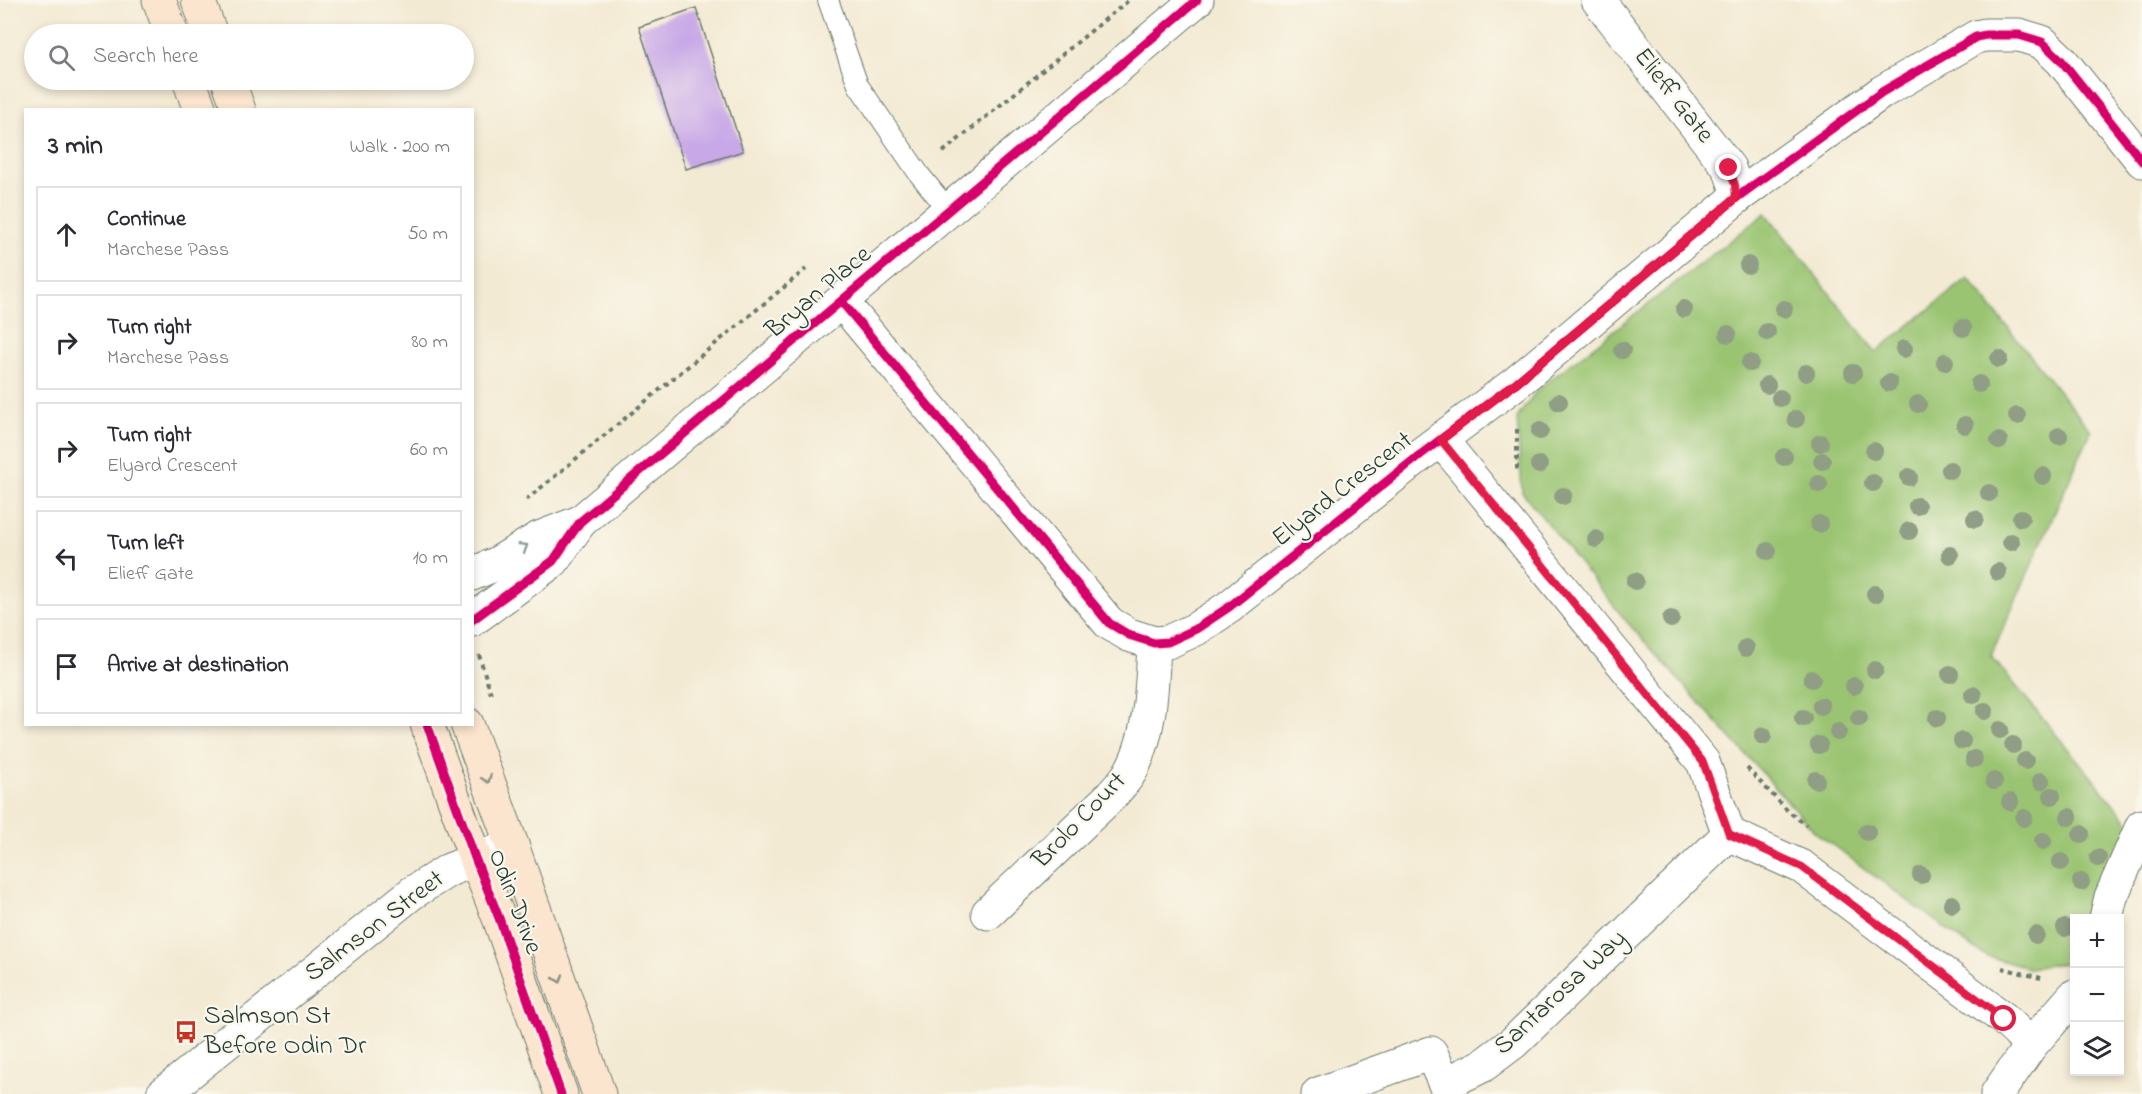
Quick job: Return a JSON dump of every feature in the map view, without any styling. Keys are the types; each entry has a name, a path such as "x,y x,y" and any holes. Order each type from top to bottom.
{"main road":[{"path":"159,0 168,24"},
{"path":"198,0 207,24"},
{"path":"193,90 199,108"},
{"path":"232,90 238,108"},
{"name":"Odin Drive","path":"427,726 499,918 561,1094"},
{"name":"Odin Drive","path":"468,726 599,1094"}],"street":[{"name":"Bryan Place","path":"475,635 553,561 580,522 1197,0"},
{"name":"Elieff Gate","path":"1598,0 1729,168 1735,185 1736,198"},
{"name":"Elyard Crescent","path":"1154,643 1179,638 1229,607 1517,382 1736,198 1882,92 1976,37 2023,35 2042,42 2061,60 2142,160"},
{"path":"842,302 1108,624 1129,635 1154,643"},
{"path":"1441,440 1703,762 1729,834 1802,867 2004,1019 2031,1045"},
{"name":"Bryan Place","path":"474,573 496,564 539,538 580,522"},
{"name":"Brolo Court","path":"988,913 1111,796 1128,776 1138,756 1146,727 1154,643"},
{"path":"2107,914 2111,897 2142,826"},
{"name":"Santarosa Way","path":"1318,1094 1431,1053 1445,1084 1482,1066 1514,1042 1729,834"},
{"name":"Salmson Street","path":"163,1094 412,893 449,870 512,845"},
{"path":"1997,1094 2031,1045 2070,1001"}],"lane":[{"path":"828,0 858,85 919,174 948,210"}],"path":[{"path":"944,152 1129,0"},
{"path":"519,506 806,269"},
{"path":"1517,382 1517,473"},
{"path":"475,635 494,705"},
{"path":"1741,762 1788,811 1815,832"},
{"path":"1992,966 2043,978"}],"green space":[{"path":"1766,213 1876,352 1968,278 2091,431 1991,656 2138,833 2095,914 2070,914 2070,963 2028,968 1986,956 1815,832 1627,622 1522,492 1517,418 1537,390"}],"building":[{"path":"696,8 743,151 686,169 639,27"}],"cycle path":[{"path":"474,619 553,561 580,522 1197,0"},
{"path":"842,302 1109,623 1129,635 1154,643 1168,642 1196,629 1229,607 1420,455 1517,382 1736,198 1882,92 1976,37 2019,35 2042,42 2061,60 2142,161"},
{"path":"428,726 561,1094"}],"place":[{"name":"Salmson St Before Odin Dr","path":"186,1032"}],"route":[{"path":"1729,168 1735,185 1736,198 1517,382 1441,440 1703,762 1729,834 1802,867 2004,1019"}]}
